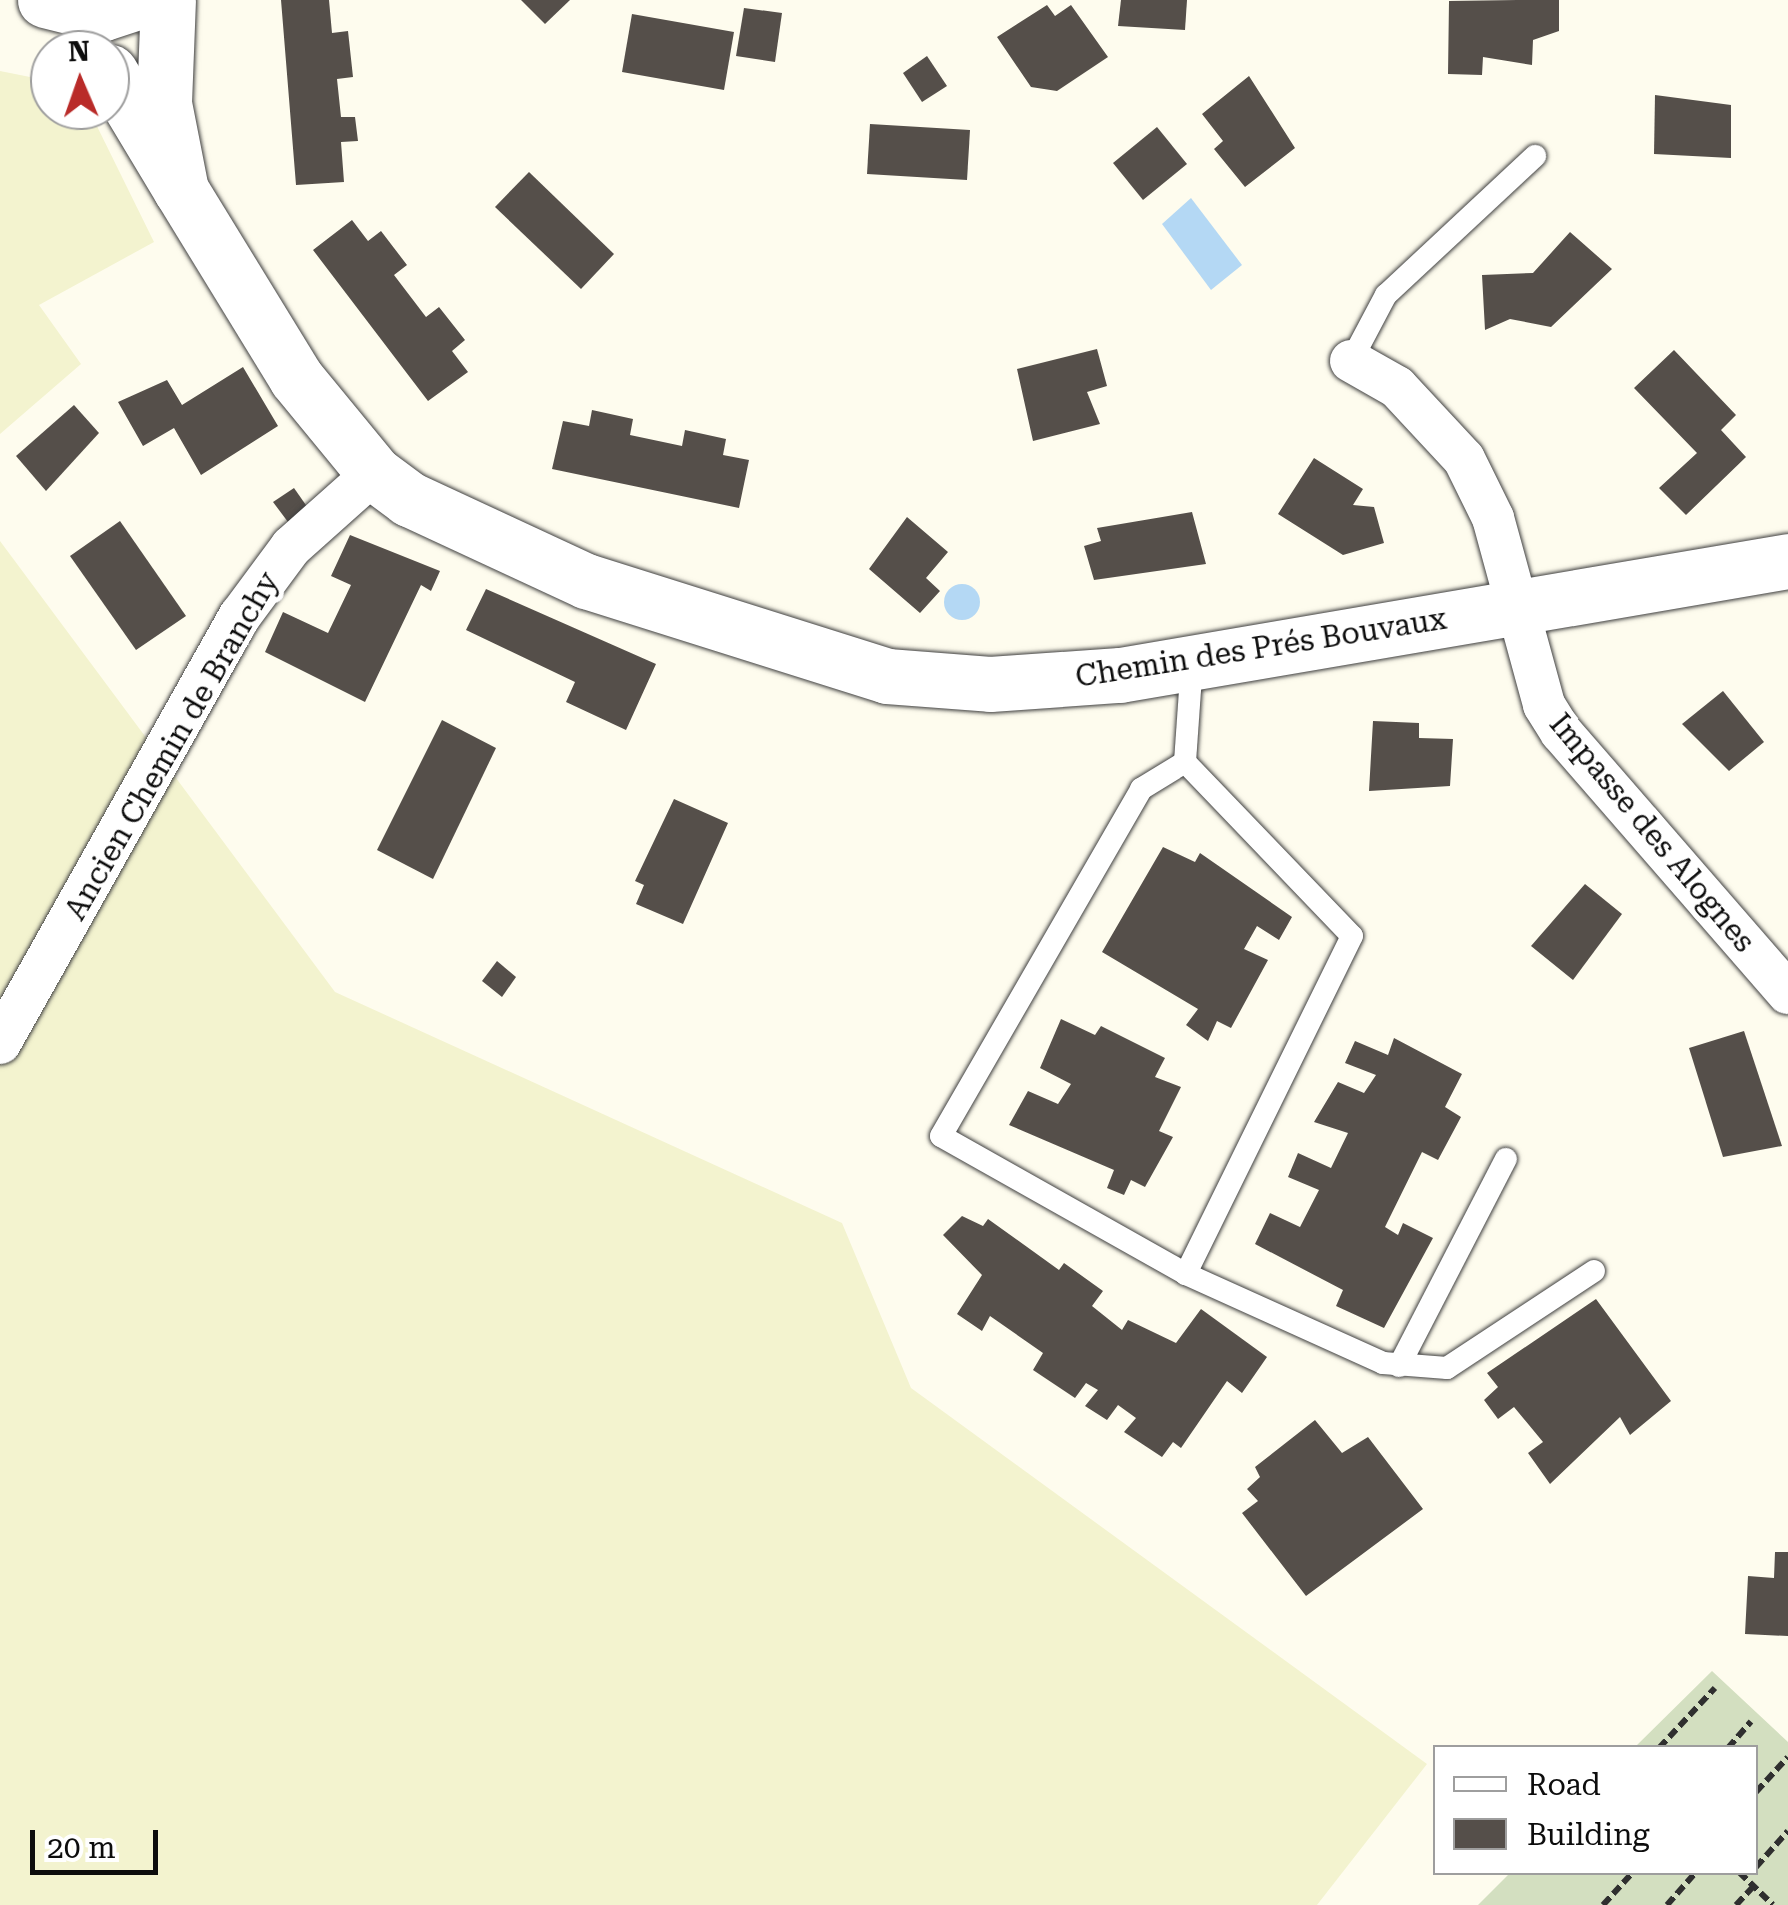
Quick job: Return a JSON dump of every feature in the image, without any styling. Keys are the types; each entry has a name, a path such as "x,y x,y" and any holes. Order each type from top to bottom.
{"street":[{"path":"71,20 143,0"},
{"path":"168,0 164,103 181,190"},
{"name":"Chemin des Prés Bouvaux","path":"130,105 296,378 374,473 477,536 586,581 887,676 990,684 1192,662 1788,561"},
{"name":"Impasse des Alognes","path":"1350,361 1396,387 1464,458 1493,518 1516,607 1561,732 1788,993"},
{"name":"Ancien Chemin de Branchy","path":"0,1042 240,616 291,546 374,473"}],"lane":[{"path":"1350,361 1386,295 1535,156"},
{"path":"1186,1274 1352,936 1184,762 1192,662"},
{"path":"1184,762 1141,789 941,1136 1186,1274 1399,1366 1447,1368 1594,1271"},
{"path":"1399,1366 1506,1159"}],"path":[{"path":"1662,1745 1715,1688"},
{"path":"1731,1745 1751,1722"},
{"path":"1758,1790 1788,1757"},
{"path":"1758,1865 1788,1831"},
{"path":"1603,1905 1630,1875"},
{"path":"1667,1905 1693,1875"},
{"path":"1745,1875 1773,1905"},
{"path":"1736,1905 1754,1886"}],"green space":[{"path":"0,71 30,77 30,130 99,130 154,242 39,305 81,364 0,434"},
{"path":"0,541 335,992 842,1223 911,1388 1427,1764 1317,1905 0,1905"},
{"path":"1712,1671 1788,1742 1788,1905 1478,1905 1508,1875 1758,1875 1758,1745 1637,1745"}],"water":[{"path":"1191,198 1242,265 1211,290 1162,224"},
{"path":"962,584 974,590 980,602 974,614 962,620 950,614 944,602 950,590"}],"building":[{"path":"281,0 329,0 332,33 348,31 353,77 337,79 341,117 355,117 358,141 341,142 344,182 296,185"},
{"path":"521,0 570,0 545,24"},
{"path":"1121,0 1187,0 1185,30 1118,26"},
{"path":"1559,0 1559,31 1533,40 1532,65 1483,57 1482,75 1448,74 1449,1"},
{"path":"1047,5 1055,16 1071,5 1108,57 1057,91 1031,87 997,37"},
{"path":"744,8 782,13 775,62 736,56"},
{"path":"632,14 734,32 724,90 622,72"},
{"path":"927,56 947,86 922,102 903,73"},
{"path":"1249,76 1295,148 1245,187 1214,149 1223,141 1202,114"},
{"path":"1655,95 1731,105 1731,158 1654,154"},
{"path":"870,124 970,130 967,180 867,174"},
{"path":"1157,127 1187,164 1143,200 1113,163"},
{"path":"529,172 614,254 581,289 495,207"},
{"path":"352,220 368,241 381,231 407,265 394,275 426,317 439,307 465,340 452,351 468,372 428,401 313,250"},
{"path":"1570,232 1612,269 1551,327 1510,319 1485,330 1482,275 1533,273"},
{"path":"1097,349 1107,386 1087,392 1100,424 1033,441 1017,369"},
{"path":"1674,350 1736,415 1721,430 1746,457 1686,515 1659,488 1697,453 1634,388"},
{"path":"243,367 278,426 201,475 174,428 143,446 118,402 167,380 182,405"},
{"path":"74,405 99,433 46,491 16,456"},
{"path":"592,410 633,419 630,435 682,446 685,430 726,439 723,455 749,460 739,508 552,469 563,421 589,426"},
{"path":"1314,458 1363,489 1353,505 1374,507 1384,543 1343,555 1278,514"},
{"path":"294,488 308,508 288,522 273,502"},
{"path":"1192,512 1206,564 1094,580 1084,546 1101,541 1097,528"},
{"path":"907,517 948,552 926,578 940,591 920,613 869,569"},
{"path":"120,521 186,616 136,650 70,556"},
{"path":"350,535 440,571 431,591 421,585 365,702 265,652 283,612 328,633 351,585 331,576"},
{"path":"486,589 656,664 626,730 566,702 575,682 466,630"},
{"path":"1723,691 1764,742 1729,771 1682,724"},
{"path":"442,720 496,748 433,879 377,850"},
{"path":"1373,721 1419,723 1419,738 1453,739 1450,786 1369,791"},
{"path":"674,799 728,823 683,924 636,904 644,885 635,881"},
{"path":"1163,847 1195,862 1200,853 1292,917 1279,940 1257,926 1244,949 1268,960 1231,1028 1217,1021 1208,1041 1186,1025 1198,1009 1102,952"},
{"path":"1585,884 1622,914 1573,980 1531,946"},
{"path":"497,961 516,977 502,997 482,981"},
{"path":"1061,1019 1095,1035 1101,1026 1165,1058 1155,1077 1181,1087 1159,1131 1173,1137 1145,1187 1131,1180 1124,1195 1107,1188 1114,1170 1009,1125 1028,1091 1058,1104 1071,1084 1040,1068"},
{"path":"1744,1031 1782,1146 1723,1157 1689,1048"},
{"path":"1394,1038 1462,1074 1445,1107 1461,1117 1438,1160 1422,1152 1385,1227 1398,1235 1403,1223 1433,1238 1384,1328 1336,1306 1343,1290 1255,1244 1270,1213 1300,1227 1319,1190 1288,1177 1298,1153 1331,1168 1348,1133 1314,1122 1338,1082 1364,1093 1376,1075 1345,1063 1355,1041 1388,1055"},
{"path":"962,1216 983,1226 988,1219 1059,1270 1064,1263 1103,1291 1092,1306 1122,1330 1128,1320 1176,1343 1201,1309 1267,1357 1242,1393 1227,1381 1181,1448 1173,1442 1162,1457 1124,1432 1136,1418 1118,1405 1107,1420 1085,1406 1098,1390 1086,1383 1075,1398 1033,1370 1043,1353 990,1316 982,1331 957,1314 982,1275 943,1235"},
{"path":"1596,1299 1671,1401 1630,1435 1620,1417 1550,1484 1528,1453 1543,1442 1514,1407 1498,1419 1484,1400 1498,1387 1487,1373"},
{"path":"1315,1420 1342,1453 1368,1437 1423,1509 1306,1596 1242,1513 1258,1501 1247,1489 1260,1477 1255,1467"},
{"path":"1775,1552 1788,1552 1788,1636 1745,1634 1748,1576 1774,1578"}]}
